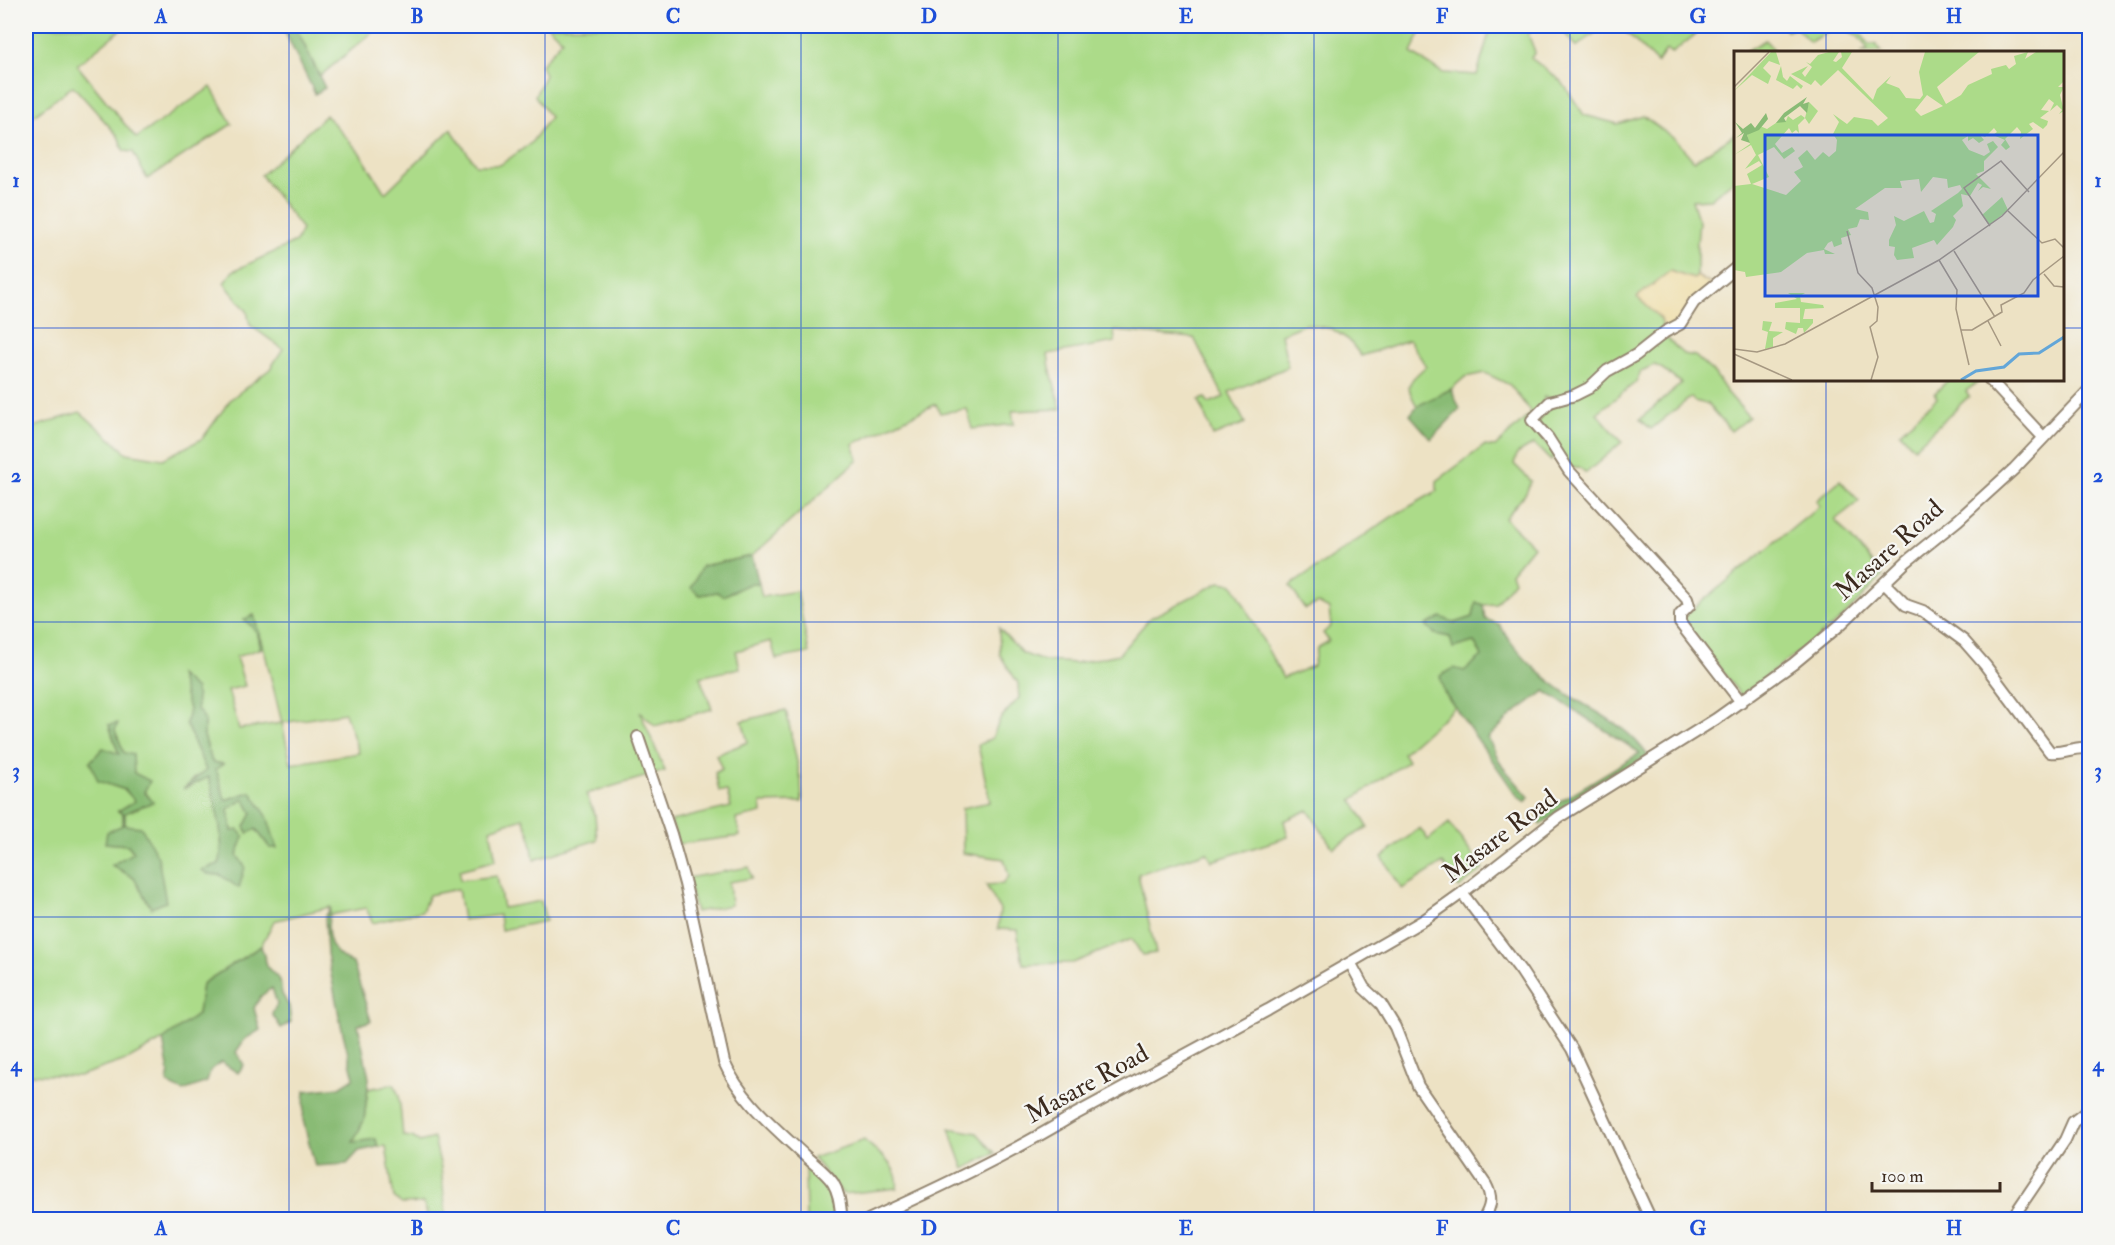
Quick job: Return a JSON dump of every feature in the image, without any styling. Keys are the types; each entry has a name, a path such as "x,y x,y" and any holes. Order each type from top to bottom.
{"street":[{"path":"1734,270 1694,302 1680,324 1636,355 1606,371 1590,388 1550,402 1532,420 1548,438 1569,471 1687,599 1689,606 1680,615 1680,623 1741,702"},
{"path":"1991,381 2043,437"},
{"name":"Masare Road","path":"868,1220 951,1182 1039,1137 1074,1115 1351,964 1424,920 1559,817 1716,719 1793,664 1840,625 1884,583 2014,469 2090,389"},
{"path":"1884,583 1906,605 1923,611 1964,641 1985,665 2050,753 2082,747 2090,749"},
{"path":"638,737 671,834 685,884 724,1062 732,1080 743,1094 770,1123 830,1179 837,1191 842,1220"},
{"path":"1462,893 1521,971 1572,1049 1652,1220"},
{"path":"1351,964 1364,988 1381,1004 1395,1027 1418,1086 1486,1185 1491,1202 1483,1220"},
{"path":"2011,1220 2065,1140 2073,1122 2090,1109"}],"green space":[{"path":"26,26 125,26 77,65 136,138 211,87 232,124 147,179 133,152 124,151 118,136 73,86 26,121"},
{"path":"282,26 295,26 325,88 315,94"},
{"path":"295,26 380,26 320,76"},
{"path":"548,26 1411,26 1422,30 1411,53 1443,73 1477,75 1491,26 1539,26 1528,34 1535,52 1531,58 1562,82 1584,115 1618,124 1643,116 1676,140 1694,161 1734,135 1734,180 1710,199 1692,200 1699,222 1697,276 1661,319 1665,336 1683,354 1695,356 1715,374 1726,391 1749,417 1731,431 1707,404 1694,401 1691,397 1651,429 1640,419 1682,383 1654,365 1641,371 1636,382 1597,413 1622,442 1586,473 1579,467 1571,468 1539,424 1538,418 1557,402 1544,397 1543,404 1529,419 1555,455 1551,461 1534,444 1517,454 1514,464 1531,481 1526,493 1505,518 1533,546 1511,573 1514,581 1495,604 1483,605 1476,602 1473,617 1455,623 1435,634 1474,642 1483,656 1464,671 1444,692 1455,707 1403,753 1408,761 1352,800 1368,827 1333,848 1308,810 1284,821 1288,837 1212,861 1207,852 1138,874 1156,953 1142,955 1132,939 1073,963 1023,964 1017,930 998,929 1000,910 986,885 1003,884 1009,876 1004,859 963,853 962,808 990,802 978,745 992,738 1000,719 1019,698 1018,683 1000,655 999,628 1022,653 1043,661 1076,663 1119,654 1150,618 1220,582 1233,584 1283,678 1313,666 1317,648 1329,641 1323,633 1331,626 1329,609 1318,603 1305,609 1290,586 1393,516 1437,491 1437,481 1484,446 1495,447 1528,416 1530,411 1510,385 1485,373 1465,377 1451,389 1417,406 1409,388 1415,376 1426,366 1409,340 1361,356 1349,340 1332,329 1305,324 1281,334 1288,367 1229,392 1245,423 1213,436 1199,400 1205,398 1209,403 1224,397 1194,338 1114,331 1115,342 1048,354 1061,409 1012,411 1014,424 972,429 967,409 940,413 936,404 853,444 858,460 752,556 702,566 700,595 717,592 723,596 751,583 759,584 762,597 797,591 809,653 776,659 771,641 736,651 740,668 700,677 712,709 655,726 640,712 665,771 586,794 595,815 597,840 534,860 530,835 523,818 490,829 496,860 460,870 460,880 497,876 503,908 541,901 546,921 501,930 499,915 463,920 458,889 429,895 422,911 373,923 366,908 329,915 330,907 274,921 261,946 202,984 198,1014 163,1040 129,1059 79,1076 26,1074 26,425 31,428 80,412 127,453 163,459 202,439 231,399 270,369 283,349 250,325 247,311 224,283 233,271 296,242 302,229 261,175 326,115 360,153 385,193 451,129 476,165 500,165 531,143 550,117 535,96 545,75 541,65 562,40","holes":["253,615 262,641 282,723 239,729 228,690 245,686 236,657 259,649 257,633 244,620","180,676 196,689 197,709 204,718 204,736 212,762 223,764 216,769 225,800 251,792 270,848 256,829 248,833 245,827 252,813 244,799 228,809 237,855 220,875 208,874 202,870 219,864 222,844 209,776 186,788 193,779 206,770 186,724 189,709","345,713 359,753 291,764 282,723","109,725 117,735 138,779 153,802 125,813 125,825 134,853 128,845 106,843 123,825 123,814 118,811 136,801 125,790 98,781 119,755","134,853 151,907 134,878 113,866"]},
{"path":"1570,26 1604,26 1576,47 1564,32"},
{"path":"1620,26 1689,26 1696,34 1672,53 1666,50 1657,63"},
{"path":"1783,26 1836,26 1810,42 1796,28 1786,31"},
{"path":"1836,26 1866,26 1859,31 1869,45 1875,44 1881,51 1865,51 1868,49 1857,35"},
{"path":"1765,40 1775,51 1747,51"},
{"path":"1947,381 1980,381 1966,391 1969,396 1914,448 1900,432 1937,398 1935,393"},
{"path":"1451,389 1460,409 1431,439 1410,415 1417,406"},
{"path":"1840,480 1859,501 1835,520 1883,576 1840,620 1741,696 1685,623 1684,616 1820,506 1816,501"},
{"path":"752,556 759,584 751,583 723,596 717,592 700,595 691,588 702,566"},
{"path":"1476,602 1483,605 1485,619 1499,624 1507,637 1537,671 1621,728 1636,740 1648,756 1598,785 1540,825 1537,815 1640,753 1545,691 1512,715 1488,738 1502,766 1529,797 1526,802 1518,797 1444,692 1440,676 1454,668 1464,671 1482,656 1474,642 1453,648 1450,637 1435,634 1426,625 1441,617 1455,623 1473,617"},
{"path":"254,615 263,648 259,649 260,644 256,632 244,620"},
{"path":"179,675 196,689 197,709 204,718 204,736 212,762 223,764 216,769 225,800 251,792 267,816 277,848 270,848 256,829 248,833 245,827 252,813 244,799 228,809 232,831 238,830 244,837 237,855 245,867 239,888 220,875 208,874 202,870 219,864 221,833 209,777 183,789 206,770 186,724 189,709"},
{"path":"786,710 801,781 802,802 761,803 762,813 736,819 740,836 678,844 671,821 731,807 727,791 719,791 715,773 722,769 716,755 748,742 742,721"},
{"path":"118,723 115,730 124,753 133,754 134,773 150,781 144,792 153,802 125,813 125,825 141,827 158,857 166,902 151,908 134,878 112,865 134,852 128,845 105,843 107,832 123,825 123,814 118,811 135,801 125,790 98,781 90,762 103,748 119,754 109,725"},
{"path":"1449,823 1483,869 1459,888 1443,863 1402,889 1382,857 1420,828 1428,840"},
{"path":"749,867 752,878 729,882 731,905 696,912 687,878"},
{"path":"331,907 328,925 330,941 338,954 353,963 371,1021 358,1025 369,1078 364,1120 353,1142 376,1139 378,1147 359,1151 347,1164 315,1166 303,1120 305,1091 340,1087 354,1078 327,954 325,917"},
{"path":"261,946 268,968 280,980 282,994 289,1006 291,1022 281,1028 272,1014 277,1004 272,988 261,996 254,1008 260,1030 245,1039 236,1052 244,1065 238,1073 221,1062 210,1071 207,1082 183,1091 167,1083 169,1072 163,1040 198,1014 202,984"},
{"path":"394,1084 399,1096 403,1136 412,1137 420,1142 434,1138 441,1168 446,1214 428,1216 423,1203 402,1204 394,1198 386,1146 378,1147 375,1139 353,1143 364,1120 368,1089"},
{"path":"949,1128 977,1133 995,1153 964,1169"},
{"path":"864,1140 892,1167 897,1180 897,1188 843,1194 813,1158"},
{"path":"805,1162 828,1186 834,1200 837,1219 806,1219"},
{"path":"312,1217 311,1220 204,1219"}],"sand":[{"path":"1670,271 1694,279 1697,276 1709,283 1713,292 1665,336 1661,319 1637,297"}]}
